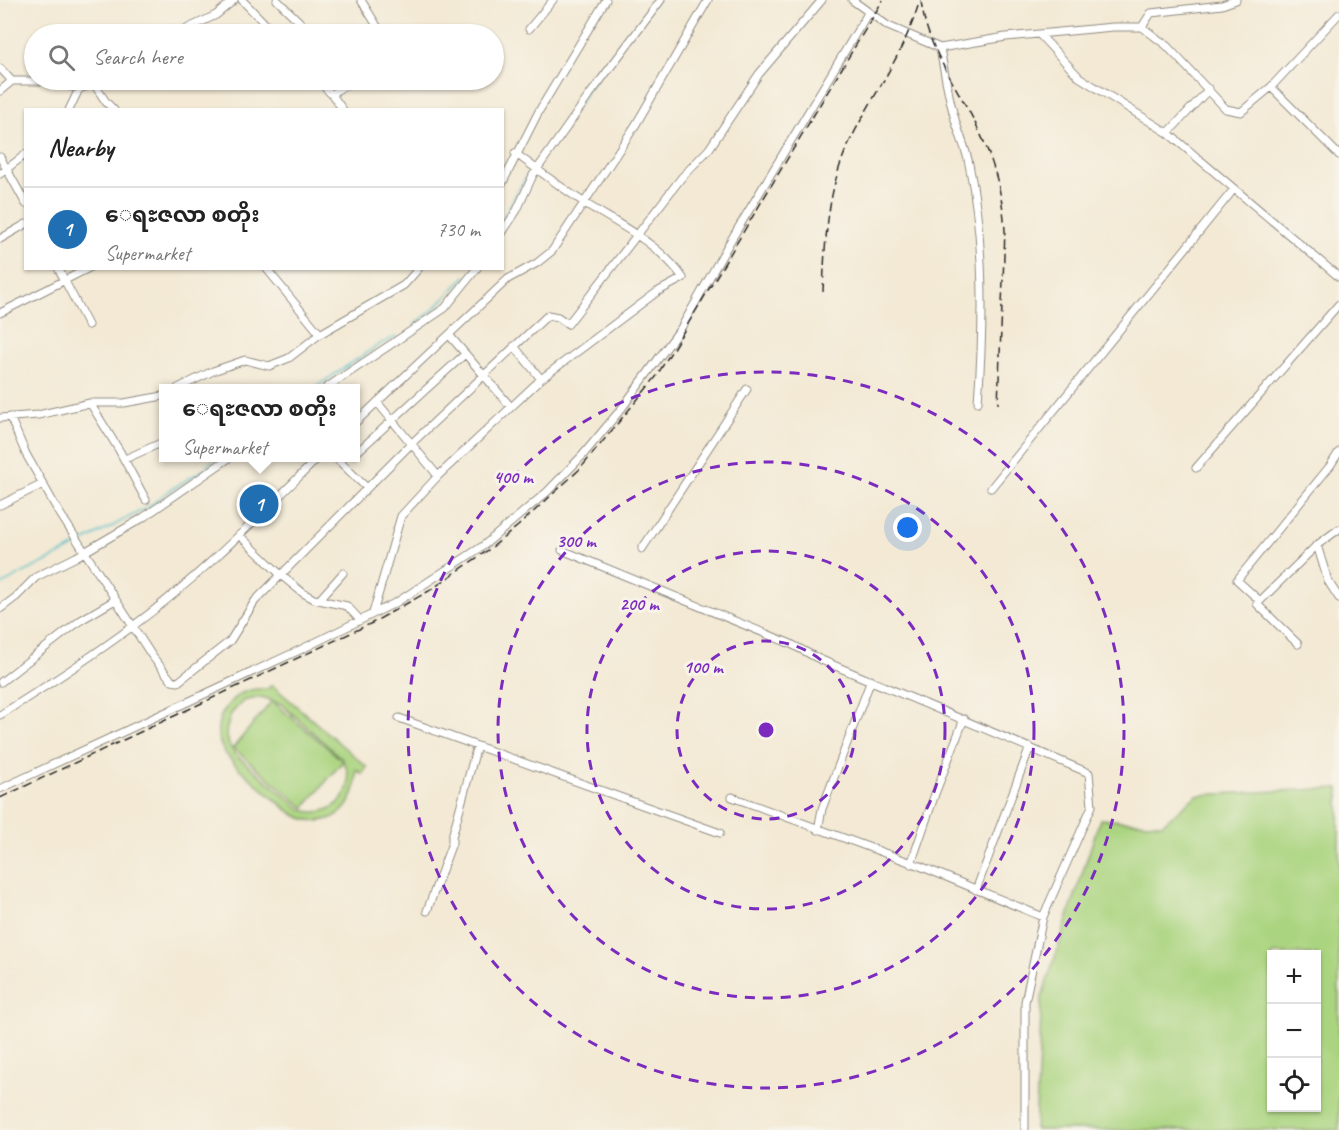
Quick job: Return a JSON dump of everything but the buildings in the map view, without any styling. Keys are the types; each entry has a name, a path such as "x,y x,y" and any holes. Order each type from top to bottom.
{"street":[{"path":"197,24 216,15 234,0"},
{"path":"242,0 265,24"},
{"path":"277,0 302,24"},
{"path":"361,0 375,24"},
{"path":"529,29 553,0"},
{"path":"504,180 539,111 606,0"},
{"path":"504,230 518,210 537,169 661,0"},
{"path":"360,418 508,279 537,263 552,251 635,126 708,0"},
{"path":"10,417 26,454 43,484 115,600 152,656 172,681 178,682 230,641 255,601 411,444 514,346 548,315 558,317 568,324 682,177 709,149 759,74 822,0"},
{"path":"852,0 888,26 940,48 1006,37 1113,27 1142,27 1167,46 1226,110 1241,112 1271,87 1339,14"},
{"path":"1142,27 1151,13 1222,5 1236,0"},
{"path":"0,789 304,648 397,602 483,546 547,492 582,456 622,408 681,328 728,245 868,13"},
{"path":"1040,35 1079,77 1168,133 1339,277"},
{"path":"940,48 954,118 969,162 974,192 981,270 982,321 978,402"},
{"path":"0,68 12,81"},
{"path":"0,91 12,81 24,81"},
{"path":"1271,87 1339,155"},
{"path":"1168,133 1209,89"},
{"path":"70,108 79,90"},
{"path":"98,90 112,108"},
{"path":"327,90 342,108"},
{"path":"333,96 338,90"},
{"path":"373,613 401,516 438,476 541,379 657,292 683,278 672,264 637,235 585,203 516,154"},
{"path":"4,172 24,156"},
{"path":"0,157 4,172 24,201"},
{"path":"991,488 1234,189"},
{"path":"0,239 24,225"},
{"path":"59,270 88,325"},
{"path":"0,313 85,270"},
{"path":"268,270 320,334"},
{"path":"186,384 213,371 245,360 269,366 290,358 320,334 404,285 417,270"},
{"path":"332,384 445,308 475,270"},
{"path":"1196,468 1339,304"},
{"path":"450,336 511,407"},
{"path":"514,346 541,379"},
{"path":"360,450 465,354"},
{"path":"642,549 747,389"},
{"path":"0,418 38,415 90,403 124,403 159,399"},
{"path":"377,402 438,476"},
{"path":"90,403 146,500"},
{"path":"124,459 159,444"},
{"path":"1260,601 1237,580 1339,452"},
{"path":"0,609 36,577 76,557 141,519 223,462"},
{"path":"0,715 134,626 187,583 314,462"},
{"path":"340,462 367,488"},
{"path":"343,465 346,462"},
{"path":"0,505 43,484"},
{"path":"1298,644 1257,604 1317,545 1339,529"},
{"path":"239,535 303,593 319,600 347,606 360,620"},
{"path":"1317,545 1328,581 1339,598"},
{"path":"562,550 791,644 819,659 1089,773 1092,806 1043,917 1025,1002 1025,1130"},
{"path":"319,600 343,573"},
{"path":"1,682 81,620 115,600"},
{"path":"818,830 822,809 871,680"},
{"path":"399,718 720,833"},
{"path":"911,864 964,719"},
{"path":"427,911 452,843 477,746"},
{"path":"976,890 1030,747"},
{"path":"732,797 911,864 1043,917"}],"green space":[{"path":"272,685 367,767 362,774 356,770 353,795 340,813 320,821 308,820 295,815 240,770 224,751 219,741 218,730 220,719 227,706 235,697 245,692 267,689","holes":["262,697 281,704 342,759 347,770 348,781 342,800 334,806 314,812 302,810 236,755 229,745 226,731 231,714 243,701"]},
{"path":"272,701 343,761 304,808 233,748"},
{"path":"1339,788 1339,1130 1035,1130 1042,997 1100,819 1162,824 1197,795"}],"waterway":[{"path":"644,17 655,0"},
{"path":"576,108 603,67 620,49"},
{"path":"554,140 568,119"},
{"path":"504,216 530,173"},
{"path":"415,324 434,309 466,276"},
{"path":"320,384 382,343 396,337"},
{"path":"83,542 148,507 203,470 211,462"},
{"path":"0,586 76,546"}],"railway":[{"path":"0,798 372,623 429,591 491,548 518,526 580,469 656,377 883,0"},
{"path":"921,0 929,35 984,141 1000,192 1005,231 998,404"},
{"path":"823,292 828,216 836,179 849,143 905,40 919,3"}],"place":[{"name":"ေရႊဇလာ စတိုး","path":"259,504"}]}
